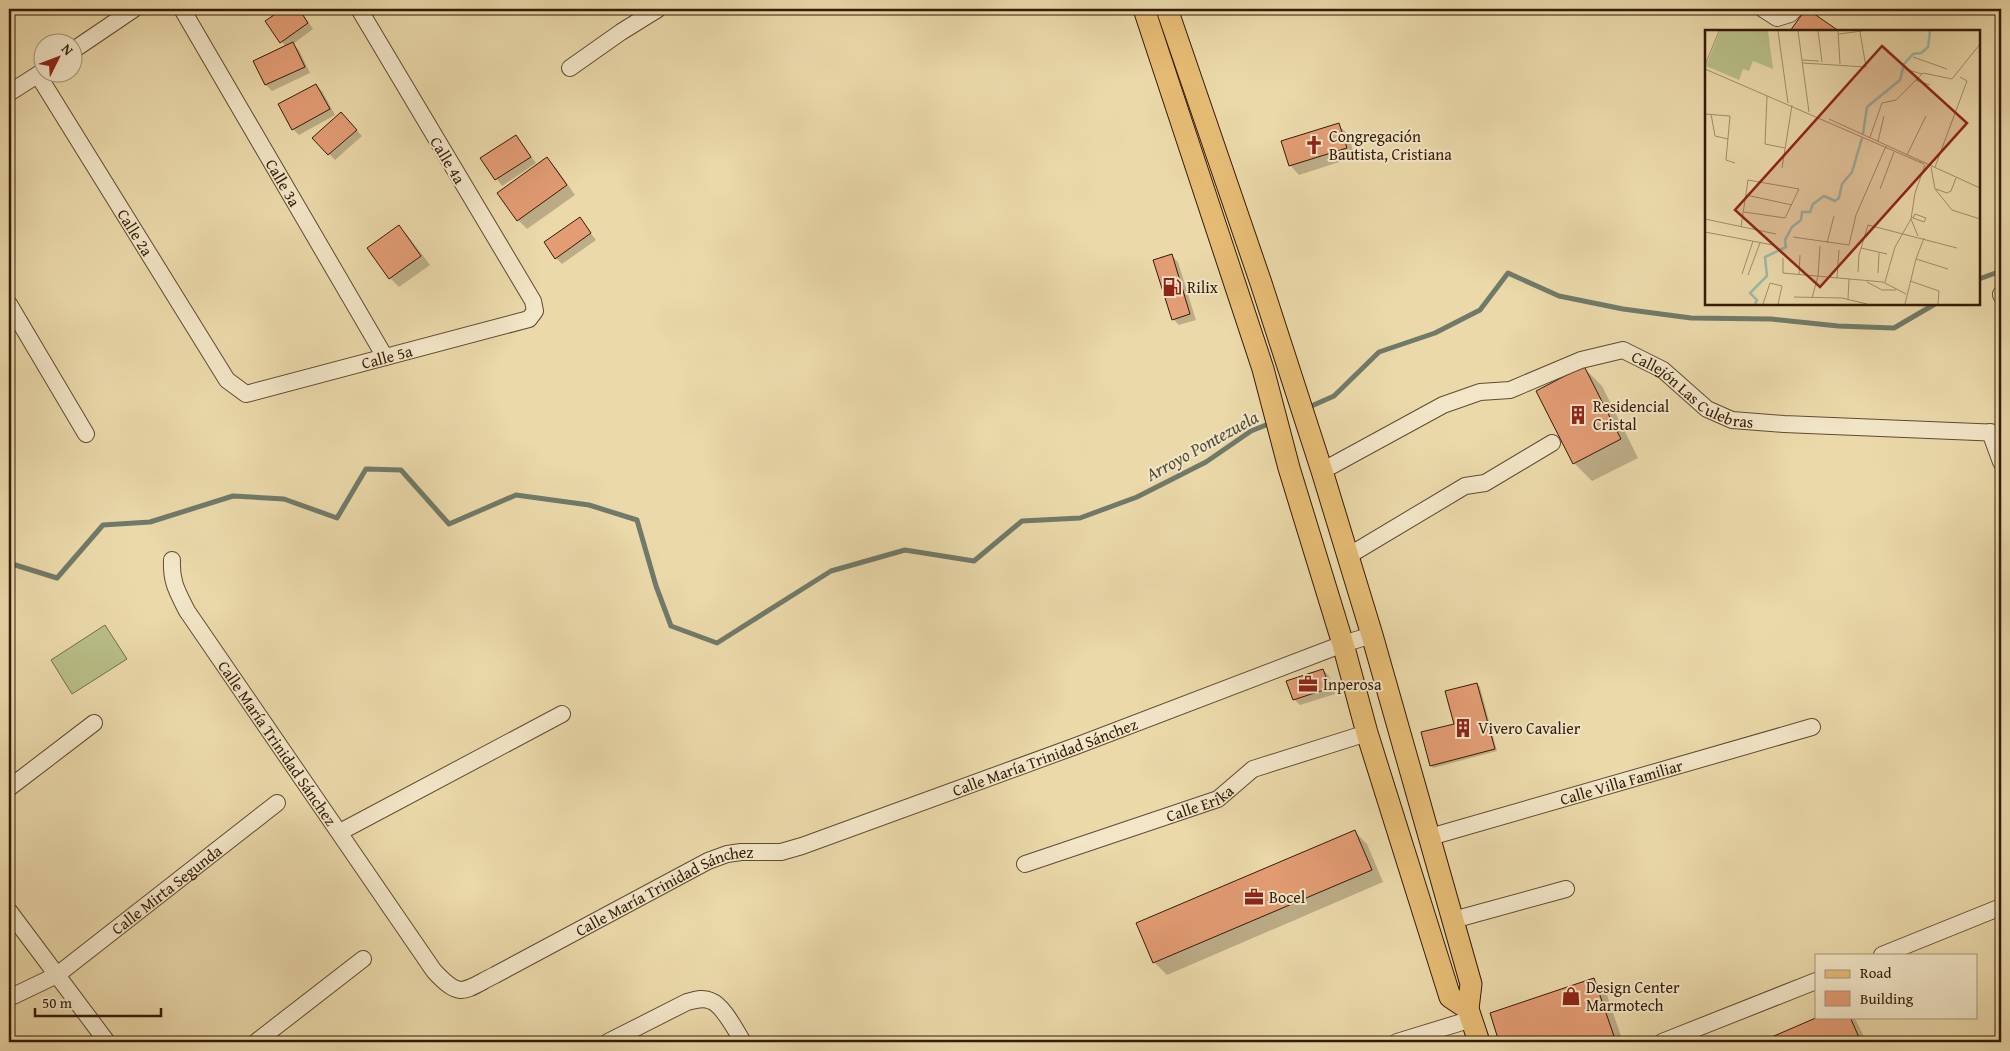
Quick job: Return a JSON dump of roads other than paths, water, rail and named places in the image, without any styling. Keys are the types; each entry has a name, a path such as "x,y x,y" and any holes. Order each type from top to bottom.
{"main road":[{"path":"1144,9 1263,368 1289,468 1343,644 1367,732 1450,996 1470,1014"},
{"path":"1167,9 1286,359 1372,635 1471,984 1470,1014 1479,1042"}],"street":[{"path":"82,44 134,9"},
{"name":"Calle 3a","path":"182,9 384,357"},
{"name":"Calle 4a","path":"359,9 533,301 535,311"},
{"path":"570,68 621,32 658,9"},
{"path":"1762,9 1778,18 1790,14 1795,9"},
{"path":"9,93 32,79"},
{"name":"Calle 2a","path":"45,82 227,380 236,388"},
{"path":"9,304 86,434"},
{"name":"Calle 5a","path":"236,388 246,394 529,319 535,311"},
{"name":"Callejón Las Culebras","path":"1320,464 1443,405 1480,392 1510,390 1581,360 1623,350 1663,370 1707,409 1732,420 1784,424 1995,432"},
{"path":"1995,432 2001,462"},
{"path":"1348,556 1465,486 1485,483 1552,443"},
{"name":"Calle María Trinidad Sánchez","path":"172,560 171,576 187,611 434,971 453,989 460,990 495,975 708,861 727,854 781,852 802,846 1076,746 1343,644 1372,635"},
{"path":"340,832 562,714"},
{"path":"9,788 94,723"},
{"name":"Calle Villa Familiar","path":"1430,837 1812,727"},
{"name":"Calle Erika","path":"1025,864 1218,799 1254,769 1367,732"},
{"name":"Calle Mirta Segunda","path":"9,998 57,975 278,803"},
{"path":"1453,920 1566,890"},
{"path":"1884,954 2001,907"},
{"path":"9,911 107,1042"},
{"path":"256,1042 363,960"},
{"path":"1662,1042 1815,981"},
{"path":"608,1042 687,1002 700,999 712,1001 728,1017 742,1042"},
{"path":"1397,1042 1470,1014"}],"waterway":[{"name":"Arroyo Pontezuela","path":"1980,279 2001,271"},
{"name":"Arroyo Pontezuela","path":"1307,408 1334,396 1379,352 1435,333 1480,310 1508,273 1559,296 1623,309 1691,318 1771,319 1838,326 1894,328 1933,305"},
{"name":"Arroyo Pontezuela","path":"9,563 57,578 103,525 150,522 233,496 284,499 337,518 366,469 401,470 449,524 516,495 589,505 637,520 656,586 671,626 717,643 831,571 905,550 974,561 1022,521 1080,518 1137,497 1206,462 1251,431 1271,423"}],"place":[{"name":"Congregación Bautista, Cristiana","path":"1314,145"},
{"name":"Rilix","path":"1172,287"},
{"name":"Residencial Cristal","path":"1578,415"},
{"name":"Inperosa","path":"1308,684"},
{"name":"Vivero Cavalier","path":"1463,728"},
{"name":"Bocel","path":"1254,897"},
{"name":"Design Center Marmotech","path":"1571,996"}]}
